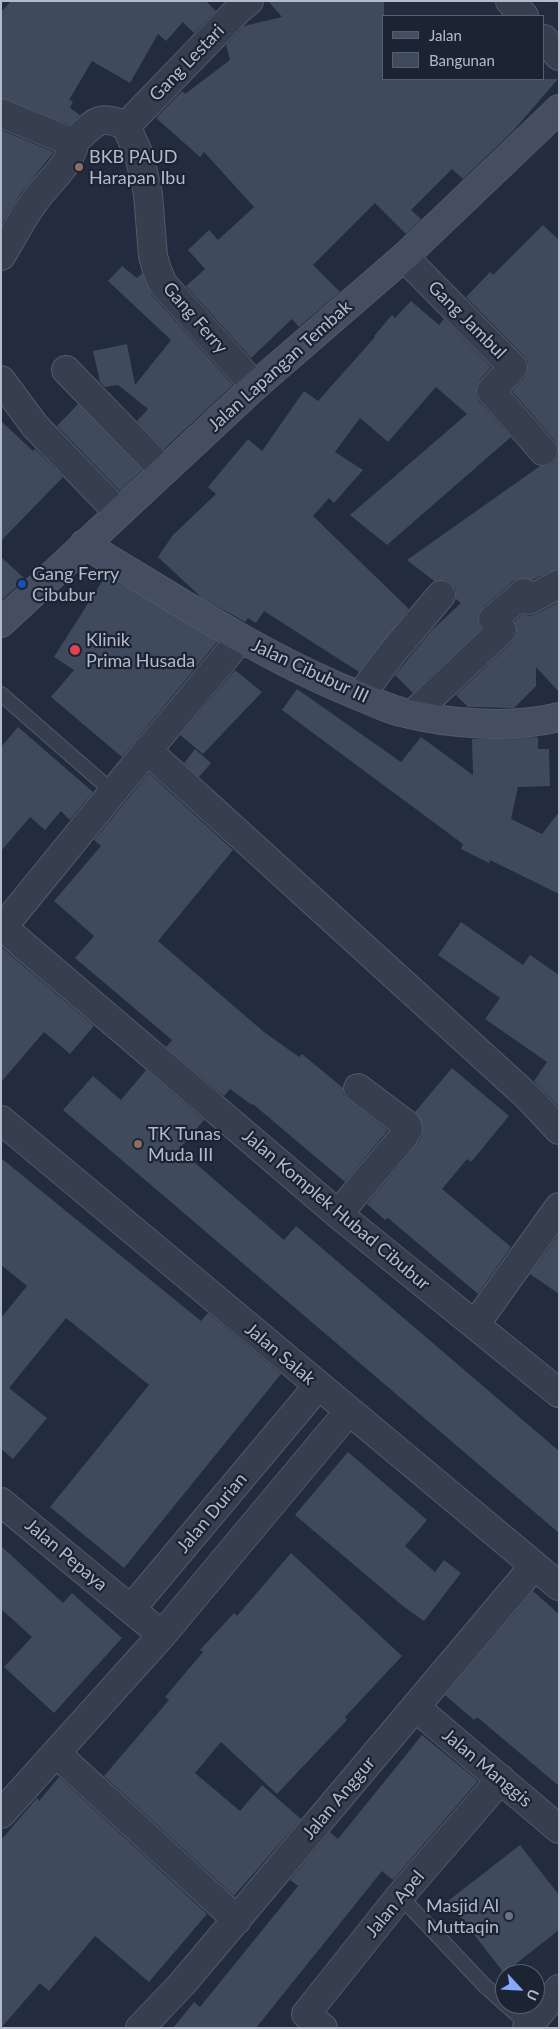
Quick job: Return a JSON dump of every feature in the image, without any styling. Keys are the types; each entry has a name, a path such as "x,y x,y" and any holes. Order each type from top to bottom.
{"street":[{"name":"Gang Lestari","path":"126,126 238,10 249,1"},
{"path":"510,1 523,15"},
{"path":"545,40 559,56"},
{"name":"Jalan Lapangan Tembak","path":"1,623 255,386 404,257 559,109"},
{"path":"1,113 66,140 75,141"},
{"path":"1,256 34,202 69,158 75,141 101,119 113,120 126,126"},
{"name":"Gang Ferry","path":"126,126 139,155 148,194 153,256 163,284 255,386"},
{"name":"Gang Jambul","path":"404,257 513,367 491,390 544,451"},
{"path":"66,370 164,471"},
{"path":"1,380 35,426 118,512"},
{"name":"Jalan Cibubur III","path":"84,544 280,660 401,712 446,720 496,724 559,717"},
{"path":"413,714 502,630 493,619 524,593 529,600 559,584"},
{"path":"360,696 393,652 441,595"},
{"path":"2,927 232,649"},
{"path":"147,750 521,1091 559,1130"},
{"name":"Jalan Komplek Hubad Cibubur","path":"2,927 338,1214 559,1393"},
{"path":"338,1214 408,1130 407,1125 358,1088"},
{"name":"Jalan Salak","path":"1,1120 559,1586"},
{"path":"475,1326 559,1207"},
{"name":"Jalan Durian","path":"131,1609 318,1386"},
{"path":"1,1814 57,1754 162,1635 349,1411"},
{"name":"Jalan Pepaya","path":"1,1502 131,1609"},
{"name":"Jalan Anggur","path":"140,2028 182,1984 237,1920 534,1566"},
{"path":"131,1609 162,1635"},
{"name":"Jalan Manggis","path":"415,1707 559,1829"},
{"path":"57,1754 237,1920"},
{"name":"Jalan Apel","path":"323,2028 306,2014 400,1896 501,1779"},
{"path":"528,2026 559,1989"}],"lane":[{"path":"1,694 113,792"},
{"path":"400,1896 495,1995"},
{"path":"515,2014 528,2026"}],"building":[{"path":"11,1 206,1 216,11 194,33 183,22 166,41 158,34 130,83 92,61 69,100 73,101 70,108 80,115 70,125 1,98 1,12"},
{"path":"268,1 384,1 384,15 382,15 382,80 558,79 513,131 463,179 452,169 411,210 421,219 406,234 375,203 313,265 340,292 299,327 292,319 251,358 186,286 205,269 188,250 209,230 218,240 254,207 204,152 200,157 156,118 182,91 185,94 230,60 226,45 244,26 282,17"},
{"path":"1,130 54,152 21,193 1,225"},
{"path":"543,225 559,240 559,568 532,580 522,578 514,581 483,607 478,614 478,622 481,629 413,693 395,675 432,630 461,603 456,599 456,590 451,583 443,580 434,581 407,560 540,466 553,463 558,456 558,448 555,441 512,391 525,377 528,370 528,362 466,297 490,272 493,275"},
{"path":"122,266 137,278 142,273 151,294 233,385 164,449 137,421 148,409 118,385 105,387 100,382 93,351 127,344 135,385 171,340 108,281"},
{"path":"411,301 439,325 444,319 491,367 479,381 476,387 476,395 479,401 511,437 387,545 350,515 467,414 436,387 388,442 360,418 335,452 363,470 334,503 329,498 313,516 409,609 359,672 264,611 256,623 248,618 245,622 202,598 158,557 173,535 216,494 208,487 248,439 262,451 304,391 318,401 392,315 395,318"},
{"path":"78,404 142,470 120,491 57,426"},
{"path":"1,421 33,451 35,449 63,477 1,541"},
{"path":"1,557 25,579 1,601"},
{"path":"106,575 217,642 122,757 51,697 74,670 54,657"},
{"path":"559,602 559,692 536,667 536,686 514,708 468,707 456,695 513,641 517,634 515,621 523,614 530,616 536,614"},
{"path":"235,670 262,692 203,754 180,735"},
{"path":"297,689 401,762 421,737 473,775 472,739 538,737 538,749 549,749 550,786 518,787 511,819 542,834 559,812 559,894 490,860 489,863 461,849 463,844 282,710"},
{"path":"18,727 93,792 70,820 61,811 45,830 30,817 1,851 1,747"},
{"path":"195,749 211,763 199,777 184,763"},
{"path":"149,773 233,850 158,941 264,1032 299,1057 302,1054 343,1088 344,1095 349,1100 388,1130 345,1182 253,1104 230,1089 224,1096 166,1047 172,1040 75,958 94,936 54,901 101,846 94,840"},
{"path":"461,922 523,965 530,955 559,975 559,1107 534,1081 547,1062 485,1019 500,998 438,955"},
{"path":"1,947 94,1026 70,1054 44,1032 1,1082"},
{"path":"452,1068 509,1116 471,1162 467,1159 442,1189 511,1247 478,1294 388,1218 385,1220 367,1204 422,1136 423,1125 415,1112"},
{"path":"146,1070 204,1120 179,1149 284,1240 296,1226 559,1451 559,1533 63,1110 93,1076 121,1100"},
{"path":"1,1158 201,1321 208,1313 281,1374 124,1568 50,1507 149,1385 66,1318 9,1388 47,1418 13,1459 1,1449 1,1318 27,1286 1,1265"},
{"path":"559,1234 559,1294 530,1274"},
{"path":"348,1452 427,1520 405,1546 435,1572 444,1560 461,1573 424,1621 404,1607 295,1515"},
{"path":"1,1546 63,1603 72,1593 122,1638 54,1713 4,1667 32,1637 1,1609"},
{"path":"291,1553 402,1656 345,1717 347,1720 277,1794 221,1742 195,1773 240,1811 262,1785 301,1819 234,1896 104,1776 169,1700 165,1697 203,1652 200,1650 234,1613 237,1616"},
{"path":"533,1591 559,1614 559,1786 477,1717 474,1720 445,1695"},
{"path":"422,1735 478,1781 393,1880 382,1871 256,2028 173,2028 194,2002 200,2007 298,1886 290,1880 330,1832 338,1839"},
{"path":"59,1777 207,1914 149,1982 95,1936 49,1991 40,1983 1,2028 1,1840 37,1798 39,1801"},
{"name":"Masjid Al Muttaqin","path":"520,1845 559,1895 559,1930 516,1964 497,1964 448,1901"}],"place":[{"name":"BKB PAUD Harapan Ibu","path":"79,167"},
{"name":"Gang Ferry Cibubur","path":"22,584"},
{"name":"Klinik Prima Husada","path":"75,650"},
{"name":"TK Tunas Muda III","path":"138,1144"},
{"name":"Masjid Al Muttaqin","path":"509,1916"}]}
